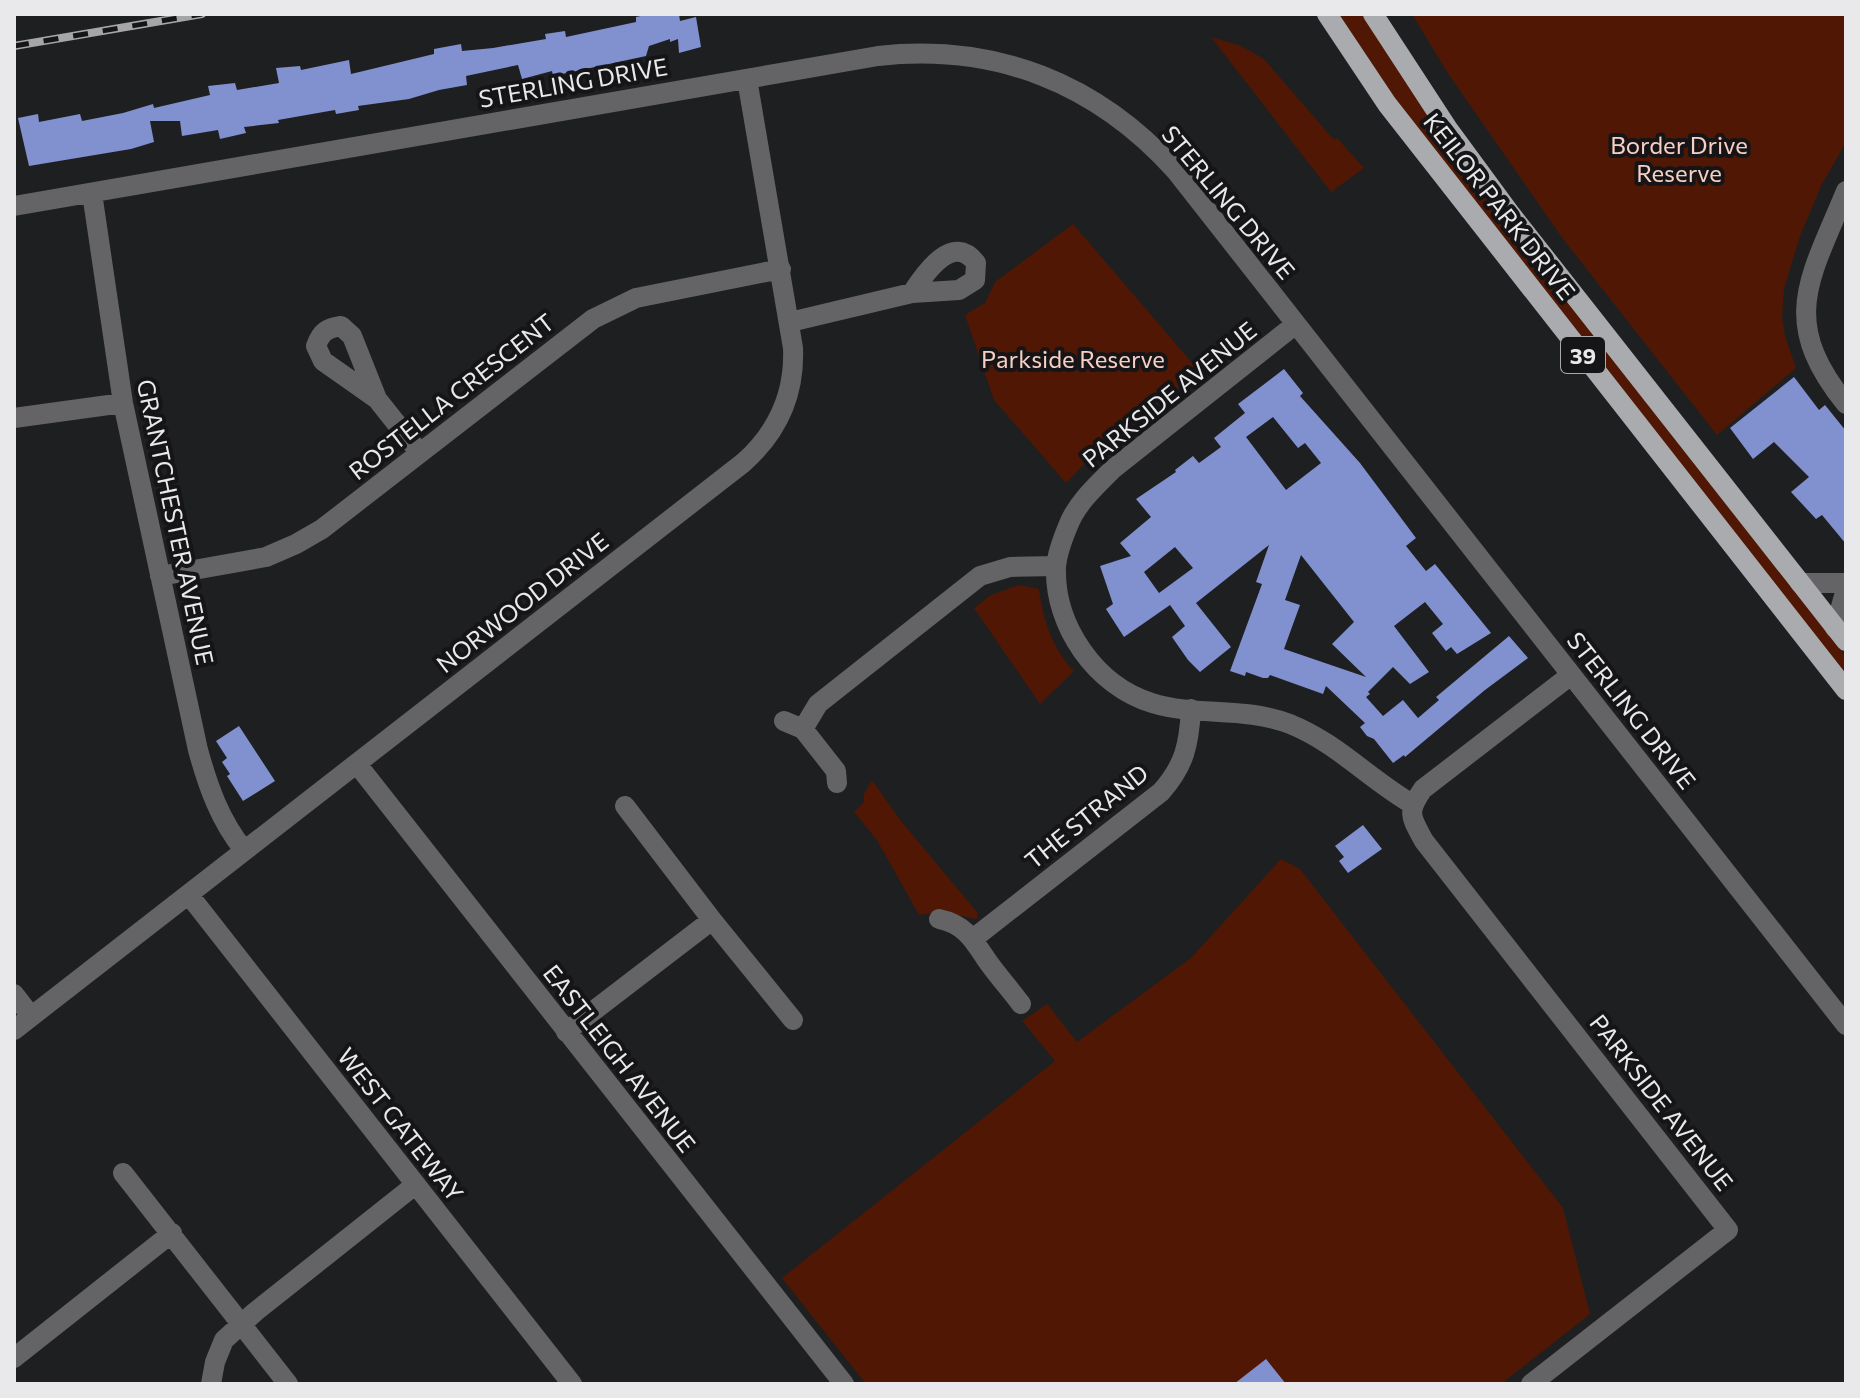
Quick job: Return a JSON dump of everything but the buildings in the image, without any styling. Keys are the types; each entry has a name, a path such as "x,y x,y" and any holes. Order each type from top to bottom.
{"main road":[{"name":"KEILOR PARK DRIVE","path":"1327,14 1395,115 1846,690"},
{"name":"KEILOR PARK DRIVE","path":"1373,14 1448,129 1509,212 1841,634"}],"street":[{"name":"STERLING DRIVE","path":"14,206 878,56 931,53 1004,62 1057,82 1106,109 1162,156 1846,1025"},
{"name":"NORWOOD DRIVE","path":"14,1030 755,453 768,438 786,405 794,366 790,322 747,79"},
{"path":"1846,191 1811,277 1806,304 1806,332 1815,359 1846,404"},
{"name":"GRANTCHESTER AVENUE","path":"92,193 123,403 207,782 221,815 244,850"},
{"name":"ROSTELLA CRESCENT","path":"160,576 266,557 322,529 593,319 636,298 781,269"},
{"path":"790,322 912,293"},
{"name":"PARKSIDE AVENUE","path":"1296,324 1113,469 1087,495 1069,523 1056,566 1059,597 1068,627 1082,651 1104,675 1128,693 1153,703 1258,714 1287,723 1318,736 1386,789 1412,804 1411,816 1424,841 1728,1230 1544,1380"},
{"path":"377,399 419,452"},
{"path":"14,418 123,403"},
{"path":"803,729 818,704 980,576 1010,567 1056,566"},
{"path":"1800,583 1846,583"},
{"path":"1841,634 1846,589"},
{"path":"1412,804 1423,789 1571,675"},
{"name":"THE STRAND","path":"974,938 1161,792 1177,774 1187,748 1191,709"},
{"path":"784,721 803,729 836,771 837,783"},
{"name":"EASTLEIGH AVENUE","path":"357,764 844,1384"},
{"path":"625,806 793,1020"},
{"name":"WEST GATEWAY","path":"189,895 572,1384"},
{"path":"939,919 953,922 974,938 986,959 1021,1004"},
{"path":"566,1032 712,920"},
{"path":"14,994 31,1016"},
{"path":"123,1173 288,1384"},
{"path":"211,1384 224,1340 415,1185"},
{"path":"14,1358 172,1233"}],"green space":[{"path":"1339,14 1363,14 1446,143 1515,235 1846,657 1846,675 1396,100"},
{"name":"Border Drive Reserve","path":"1412,14 1846,14 1846,142 1821,186 1800,236 1784,289 1782,317 1796,368 1717,435 1563,239 1447,72"},
{"path":"1211,37 1241,46 1264,59 1334,140 1337,138 1364,168 1331,192"},
{"name":"Parkside Reserve","path":"1073,224 1200,372 1098,450 1066,483 994,400 965,315 985,303 995,282"},
{"path":"1019,585 1039,589 1050,633 1074,671 1040,704 974,608 991,595"},
{"path":"872,780 900,820 977,912 977,919 942,912 919,915 877,840 854,812 864,802 864,794"},
{"path":"1281,859 1300,869 1563,1208 1590,1314 1501,1384 866,1384 782,1278 1055,1061 1022,1021 1047,1004 1077,1042 1191,958"}],"railway":[{"path":"14,46 202,14"}]}
